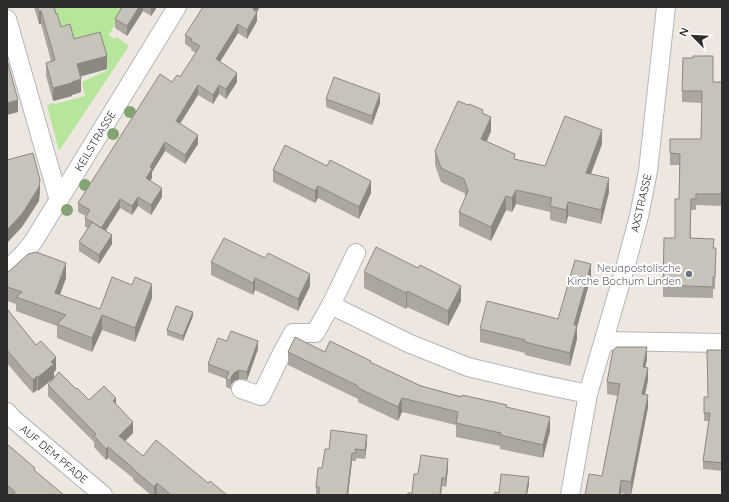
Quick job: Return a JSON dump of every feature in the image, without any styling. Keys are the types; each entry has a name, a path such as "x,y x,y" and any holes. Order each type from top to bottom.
{"street":[{"name":"KEILSTRASSE","path":"7,270 33,242 177,7"},
{"name":"AXSTRASSE","path":"570,495 588,394 639,216 648,171 666,7"},
{"path":"7,19 59,200"},
{"path":"241,389 261,396 293,333 315,333 331,305 356,253"},
{"path":"331,305 408,343 468,367 588,394"},
{"path":"604,341 722,343"},
{"name":"AUF DEM PFADE","path":"7,412 12,418 103,495"}],"green space":[{"path":"53,7 125,7 109,35 114,39 117,37 129,46 59,151 47,105 85,96 82,82 108,70 101,44 62,38"}],"building":[{"path":"37,7 54,7 61,27 70,24 74,39 100,32 107,56 77,64 81,79 53,88 46,63 55,60 41,11 39,11"},
{"path":"122,7 139,7 127,26 115,19"},
{"path":"203,7 254,7 253,9 257,12 247,30 238,24 216,59 237,73 226,89 219,85 213,95 198,85 176,121 198,135 185,155 165,142 150,167 152,169 146,178 162,188 151,205 138,197 132,206 120,199 101,228 112,235 99,255 79,242 92,222 85,218 90,210 78,203 160,74 172,82 177,75 180,77 200,46 191,41 192,39 185,35"},
{"path":"693,56 713,56 713,82 722,82 722,194 696,194 696,199 691,199 690,238 714,239 713,248 716,248 715,277 713,277 713,287 663,285 664,238 675,238 675,199 679,199 680,154 670,153 670,139 701,139 702,91 682,91 683,58 693,58"},
{"path":"7,60 18,100 7,103"},
{"path":"334,77 380,94 372,116 326,99"},
{"path":"458,101 483,110 482,113 491,117 481,139 515,154 514,159 545,166 565,116 602,130 586,173 609,178 601,210 568,202 566,210 550,206 552,198 516,190 512,198 506,196 491,227 459,212 468,191 464,179 441,168 435,151"},
{"path":"285,145 327,166 330,160 371,181 359,207 318,186 315,191 273,170"},
{"path":"33,153 40,180 39,187 22,214 7,230 7,160"},
{"path":"224,238 265,258 268,253 310,274 298,299 255,278 253,283 211,262"},
{"path":"376,247 418,268 420,265 461,286 448,311 407,291 406,293 364,272"},
{"path":"36,252 66,263 55,293 100,309 112,277 132,285 135,277 152,284 135,328 102,315 92,338 57,324 66,315 16,297 22,292 7,287 7,273 28,254"},
{"path":"575,260 591,264 574,325 577,325 570,353 480,329 487,301 558,319"},
{"path":"176,306 193,312 183,336 167,330"},
{"path":"7,309 36,345 41,341 56,357 51,362 54,364 33,380 7,350"},
{"path":"231,331 258,341 247,372 239,370 231,377 231,381 226,379 229,372 208,364 218,338 227,341"},
{"path":"295,337 325,352 330,341 421,386 461,397 462,395 507,405 506,407 550,417 543,445 500,435 501,433 456,423 458,412 402,398 398,407 288,352"},
{"path":"617,347 647,347 643,367 648,368 642,394 648,395 631,482 621,480 619,495 585,495 589,474 602,476 620,384 607,382 613,350"},
{"path":"707,350 722,350 722,463 703,461 710,413 704,413 704,397 708,397"},
{"path":"59,372 89,400 104,386 116,398 113,401 133,422 119,436 143,456 156,440 208,483 210,481 227,495 171,495 157,483 154,487 108,447 106,449 94,436 96,434 48,385"},
{"path":"331,430 367,435 365,450 355,449 356,453 352,453 347,495 319,495 319,487 316,487 318,468 322,468 325,449 329,449"},
{"path":"7,444 35,468 34,470 64,495 15,495 15,492 7,485"},
{"path":"421,455 448,459 446,478 442,478 440,495 407,495 408,493 412,493 414,474 418,474"},
{"path":"501,474 529,477 526,495 494,495 495,492 499,493"}],"place":[{"name":"Neuapostolische Kirche Bochum Linden","path":"689,274"}]}
